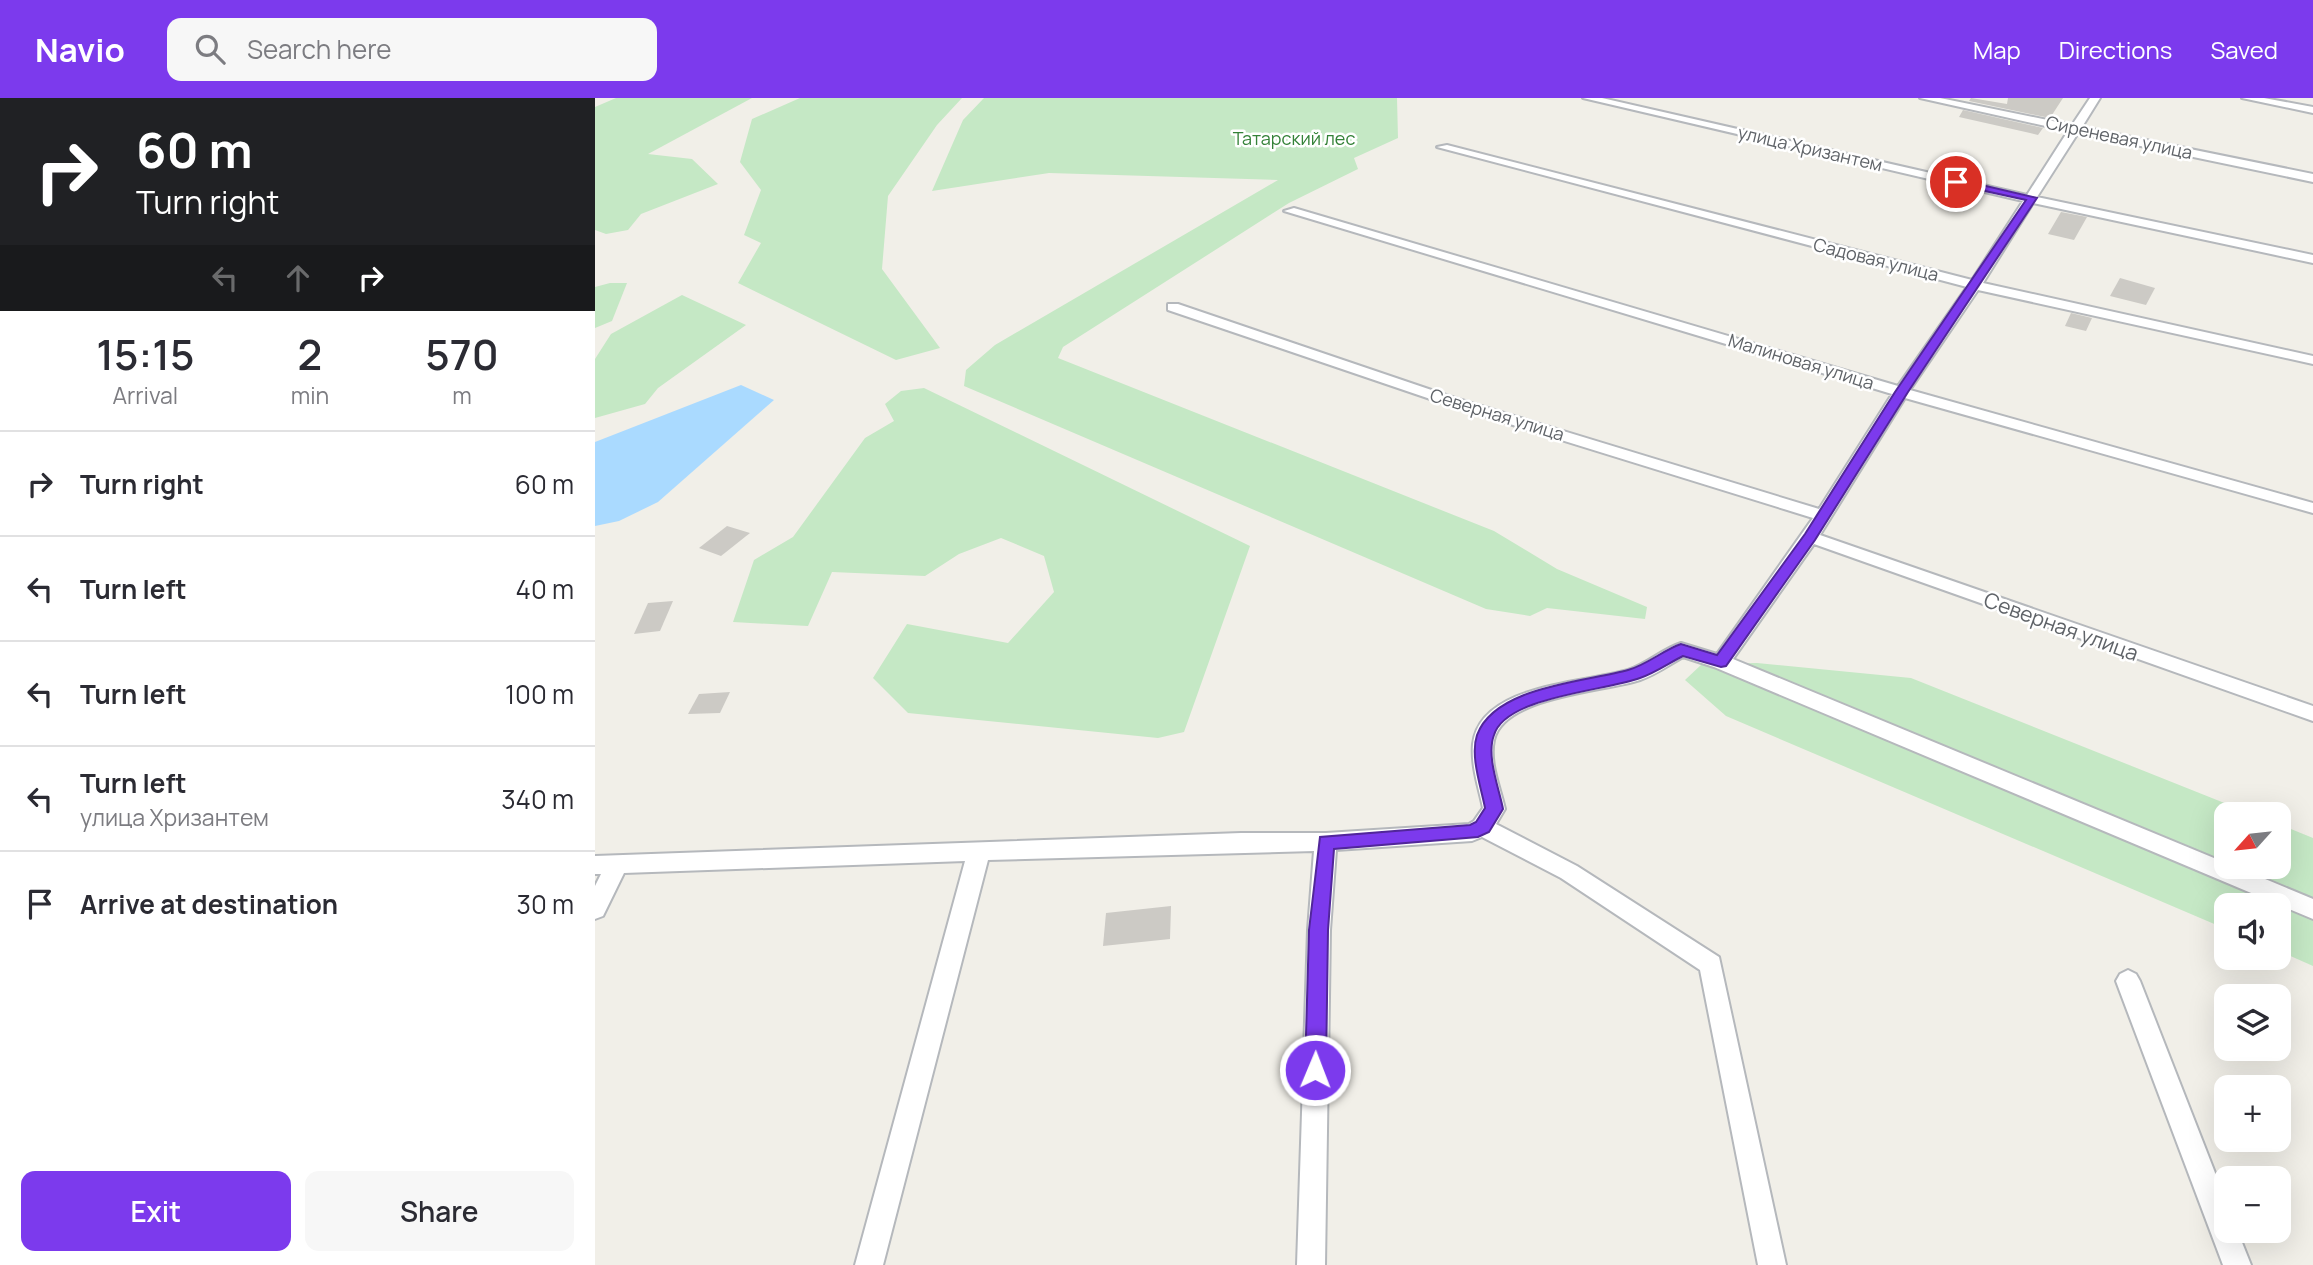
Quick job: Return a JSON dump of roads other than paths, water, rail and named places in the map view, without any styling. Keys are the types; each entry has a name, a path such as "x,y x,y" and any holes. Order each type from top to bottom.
{"street":[{"name":"улица Хризантем","path":"1588,98 2153,227 2313,259"},
{"name":"Сиреневая улица","path":"1925,98 2313,178"},
{"path":"1721,662 1824,516 1901,392 1975,285 2095,98"},
{"path":"2247,98 2313,110"},
{"name":"Садовая улица","path":"1443,147 1975,285 2313,360"},
{"name":"Малиновая улица","path":"1290,211 1901,392 2313,508"},
{"name":"Северная улица","path":"1173,307 1450,401 1824,516"},
{"name":"Северная улица","path":"1810,537 2313,714"},
{"path":"595,909 606,865 1241,842 1326,842 1472,832 1482,827 1494,809 1483,750 1485,735 1494,719 1506,709 1562,690 1635,674 1681,650 1721,662 2313,909"},
{"path":"1482,827 1569,872 1711,964 1772,1265"},
{"path":"1311,1265 1319,930 1326,842"},
{"path":"869,1265 979,851"},
{"path":"2128,981 2237,1265"}],"water":[{"path":"741,385 774,400 658,502 619,521 595,526 595,442"}],"park label":[{"name":"Татарский лес","path":"1294,139"}]}
